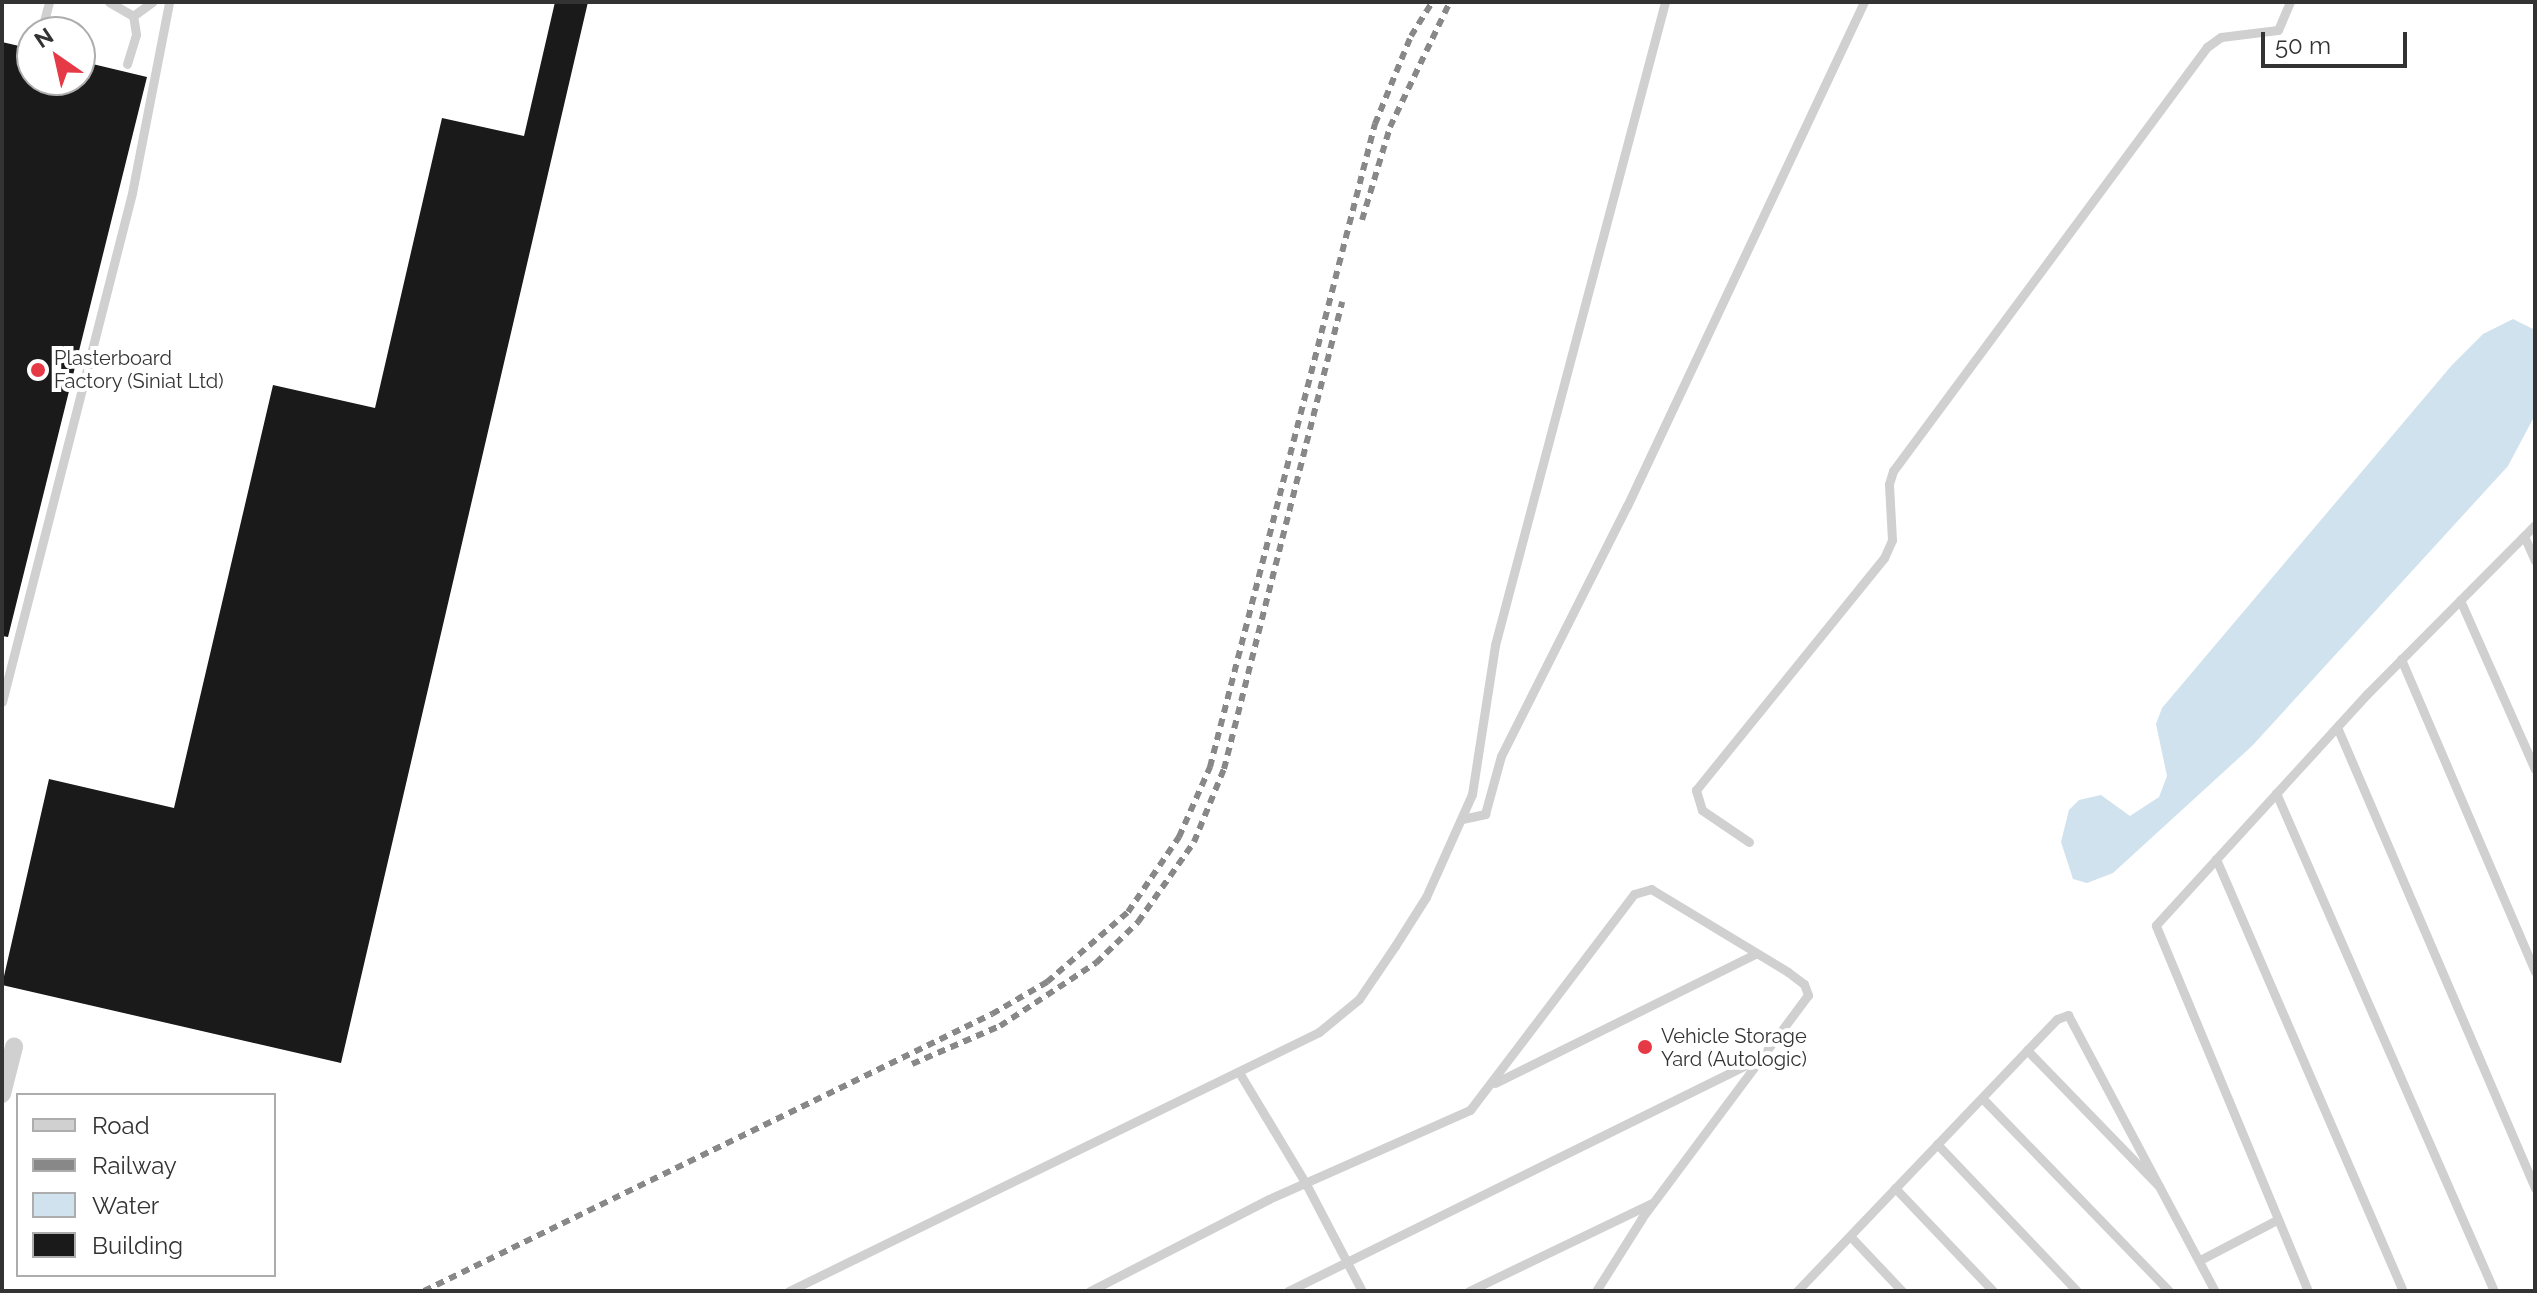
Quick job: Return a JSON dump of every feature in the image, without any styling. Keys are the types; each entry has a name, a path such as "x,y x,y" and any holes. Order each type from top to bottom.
{"street":[{"path":"2,1094 8,1046"}],"lane":[{"path":"109,2 133,16"},
{"path":"133,16 152,2"},
{"path":"2,702 132,193 169,2"},
{"path":"789,1291 1240,1074 1319,1032 1359,999 1426,897 1474,787 1482,704 1495,645 1665,2"},
{"path":"1462,819 1485,814 1501,756 1627,506 1864,2"},
{"path":"1749,842 1702,810 1696,790 1890,550 1893,471 2207,47 2221,37 2278,30 2290,2"},
{"path":"127,64 136,34 133,16"},
{"path":"2308,1291 2155,930 2337,727 2535,525"},
{"path":"2524,536 2535,561"},
{"path":"2460,600 2535,769"},
{"path":"2401,659 2535,972"},
{"path":"2337,727 2535,1188"},
{"path":"2276,793 2494,1291"},
{"path":"2216,859 2403,1291"},
{"path":"1090,1291 1305,1182 1461,1116 1492,1085 1640,890 1651,889 1757,953 1808,989 1805,1001 1655,1202 1596,1291"},
{"path":"1492,1085 1757,953"},
{"path":"1797,1291 2057,1019 2073,1018 2215,1291"},
{"path":"2027,1050 2167,1194"},
{"path":"1288,1291 1765,1055"},
{"path":"1240,1074 1305,1182 1362,1291"},
{"path":"1982,1098 2169,1291"},
{"path":"1937,1144 2077,1291"},
{"path":"1895,1188 1993,1291"},
{"path":"1469,1291 1655,1202"},
{"path":"2200,1260 2277,1220"},
{"path":"1850,1236 1902,1291"},
{"path":"1805,1282 1813,1291"}],"water":[{"path":"2513,319 2535,330 2535,415 2508,466 2252,746 2113,873 2087,883 2073,879 2061,842 2069,810 2079,800 2101,795 2130,816 2159,797 2167,776 2156,724 2162,708 2452,365 2483,334"}],"building":[{"path":"555,2 588,2 341,1063 2,985 49,779 174,808 273,385 375,408 442,118 524,136"},
{"name":"Plasterboard Factory (Siniat Ltd)","path":"2,42 16,45 16,96 96,96 96,65 147,77 8,637 2,636"}],"railway":[{"path":"424,1291 992,1014 1047,982 1128,912 1179,837 1210,767 1375,124 1411,36 1432,2"},
{"path":"1362,220 1390,127 1450,2"},
{"path":"912,1064 1000,1026 1096,963 1138,922 1194,842 1224,769 1342,302"}],"place":[{"name":"Plasterboard Factory (Siniat Ltd)","path":"38,370"},
{"name":"Vehicle Storage Yard (Autologic)","path":"1645,1047"}]}
